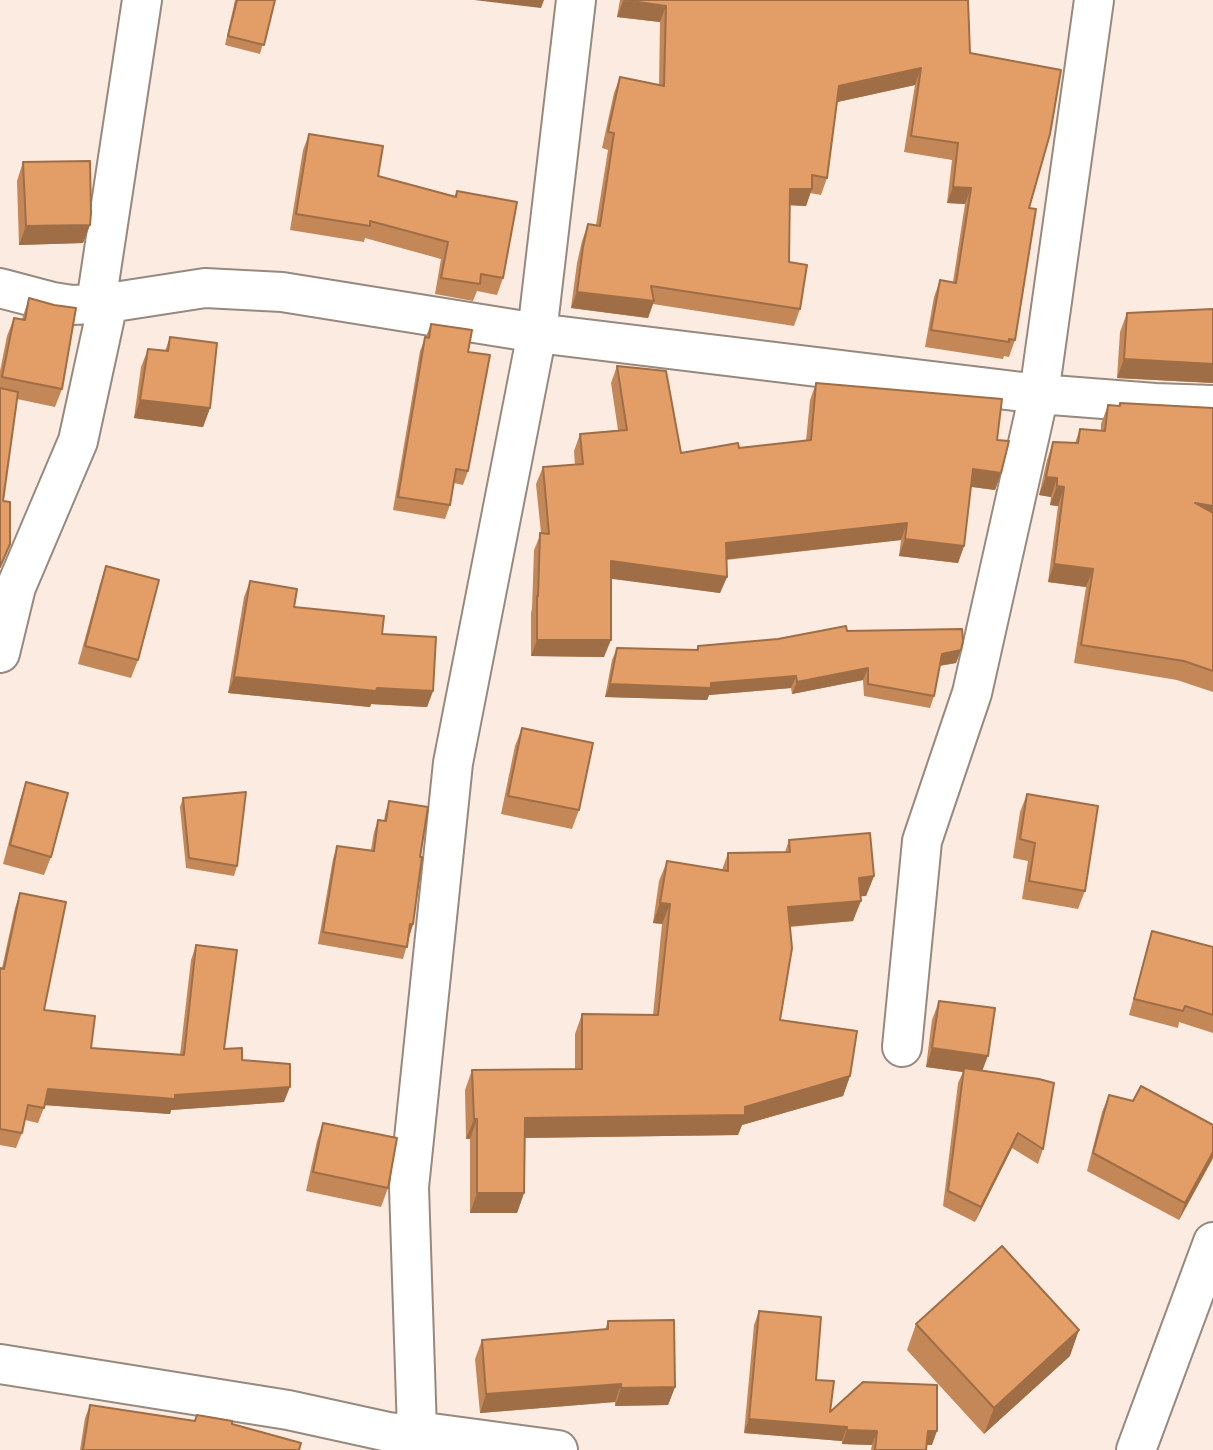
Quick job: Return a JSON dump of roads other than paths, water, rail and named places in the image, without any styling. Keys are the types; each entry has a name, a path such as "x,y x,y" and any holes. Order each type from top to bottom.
{"street":[{"path":"0,653 16,587 78,441 102,303 142,0"},
{"path":"399,1438 409,1187 453,763 537,332 576,0"},
{"path":"902,1047 922,841 972,693 1039,394 1094,0"},
{"path":"0,288 72,304 102,303 205,288 282,292 537,332 1039,394 1213,405"},
{"path":"1136,1450 1213,1242"},
{"path":"0,1364 288,1410 399,1438 558,1450"}]}
